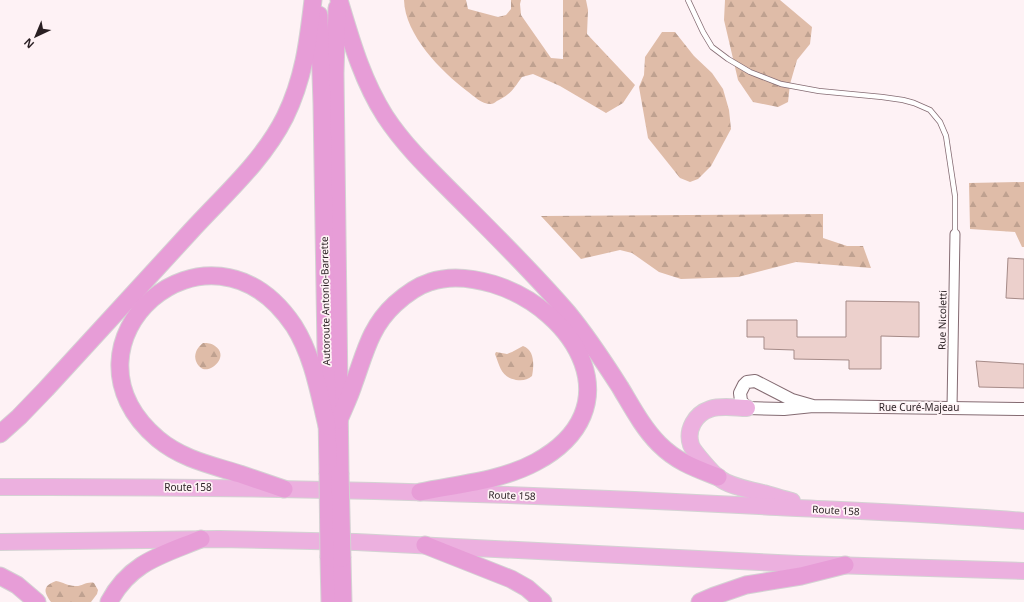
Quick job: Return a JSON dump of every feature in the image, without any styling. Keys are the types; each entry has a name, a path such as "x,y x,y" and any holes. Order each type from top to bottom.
{"highway":[{"path":"0,434 46,389 237,182 268,145 290,107 302,74 307,51 313,0"},
{"name":"Autoroute Antonio-Barrette","path":"318,0 333,423 336,558 333,602"},
{"path":"338,0 364,77 380,108 397,132 425,164 531,273 571,317 588,339 644,425 658,442 683,463 718,478 742,488 817,509"},
{"name":"Autoroute Antonio-Barrette","path":"333,423 335,73 338,0"},
{"path":"284,489 219,469 181,454 162,442 142,422 131,407 126,394 120,368 123,342 135,317 147,302 158,293 183,280 206,276 221,277 236,280 254,288 266,296 280,309 294,327 313,369 333,423"},
{"path":"333,423 354,384 364,350 375,329 395,304 408,293 422,285 436,280 452,278 488,282 522,296 550,315 573,342 581,357 586,372 586,401 582,414 572,433 564,442 550,453 536,462 520,469 491,478 420,492"},
{"path":"718,478 693,450 690,440 691,427 700,415 709,409 723,407 747,408"},
{"name":"Route 158","path":"0,487 184,487 420,492 586,498 1020,520"},
{"path":"0,542 201,539 320,541 845,565 1024,571"},
{"path":"109,602 123,582 142,565 158,556 201,539"},
{"path":"425,545 511,579 527,588 543,602"},
{"path":"700,602 746,585 801,576 845,565"},
{"path":"0,576 17,585 38,602"}],"street":[{"name":"Rue Nicoletti","path":"952,407 955,234"},
{"name":"Rue Curé-Majeau","path":"813,406 792,400 755,381 748,382 744,385 740,393 741,401 747,408 784,409 813,406 1024,409"}],"lane":[{"path":"688,0 712,47 728,59 750,72 793,87 903,100 914,102 930,110 940,122 946,136 955,196 955,234"}],"green space":[{"path":"404,0 466,0 468,9 498,17 506,15 511,9 511,0 521,0 521,15 551,58 563,59 563,0 586,0 588,10 587,34 635,85 623,103 606,113 560,86 533,74 522,77 510,93 494,103 484,103 457,83 426,51 411,26 406,13"},
{"path":"725,0 780,0 812,27 810,44 797,60 790,84 788,102 778,107 753,102 738,80 724,20"},
{"path":"662,32 675,32 694,56 712,73 723,89 729,110 731,129 711,166 698,179 690,182 680,178 648,138 639,87 644,75 645,57"},
{"path":"1024,182 1024,247 1022,247 1015,232 970,229 969,183"},
{"path":"823,214 823,238 847,246 863,246 871,268 796,262 738,277 681,279 659,272 632,253 620,250 581,259 541,216"},
{"path":"203,343 209,343 215,346 221,355 216,364 208,369 200,367 195,357 196,351"},
{"path":"523,346 530,351 532,355 532,376 525,380 511,379 502,371 495,354 496,352 507,354"},
{"path":"56,581 75,586 94,583 98,590 97,594 91,602 51,602 46,592 46,587"}],"building":[{"path":"1008,258 1024,259 1024,299 1006,298"},
{"path":"846,301 919,302 919,337 881,336 881,369 849,369 849,360 794,359 794,350 764,349 764,337 747,337 747,320 797,320 797,337 846,337"},
{"path":"976,361 1024,364 1024,388 979,387"}]}
